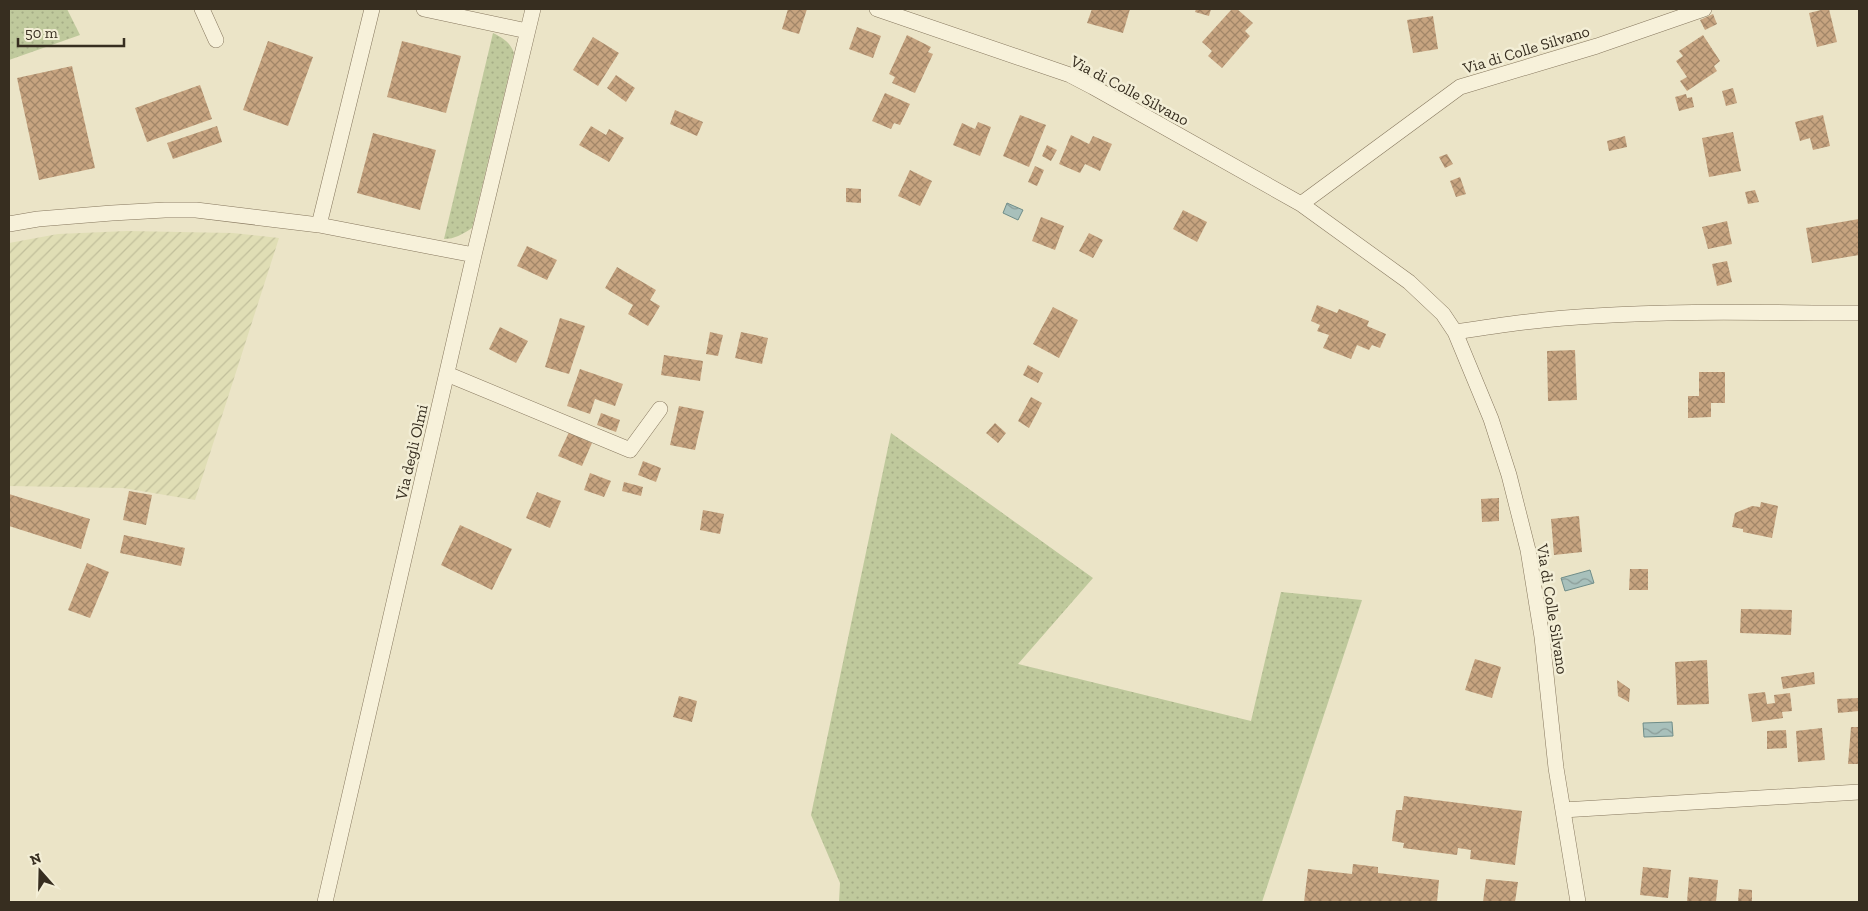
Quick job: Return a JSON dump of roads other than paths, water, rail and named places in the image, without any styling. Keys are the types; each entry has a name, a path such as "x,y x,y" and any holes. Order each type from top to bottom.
{"street":[{"path":"202,9 216,40"},
{"path":"320,225 372,9"},
{"path":"424,9 527,31"},
{"name":"Via degli Olmi","path":"325,902 474,255 533,9"},
{"name":"Via di Colle Silvano","path":"877,9 1070,76 1301,204 1409,282 1443,314 1455,332 1491,419 1509,475 1528,550 1542,637 1553,742 1578,902"},
{"name":"Via di Colle Silvano","path":"1301,204 1460,87 1596,46 1704,9"},
{"path":"9,224 57,217 175,209 245,215 320,225 474,255"},
{"path":"1455,332 1566,318 1608,315 1859,313"},
{"path":"447,374 630,450 660,409"},
{"path":"1563,810 1859,792"}],"water":[{"path":"1007,203 1023,210 1018,220 1003,213"},
{"path":"1590,570 1594,583 1565,591 1561,578"},
{"path":"1672,722 1673,736 1644,737 1643,723"}]}
